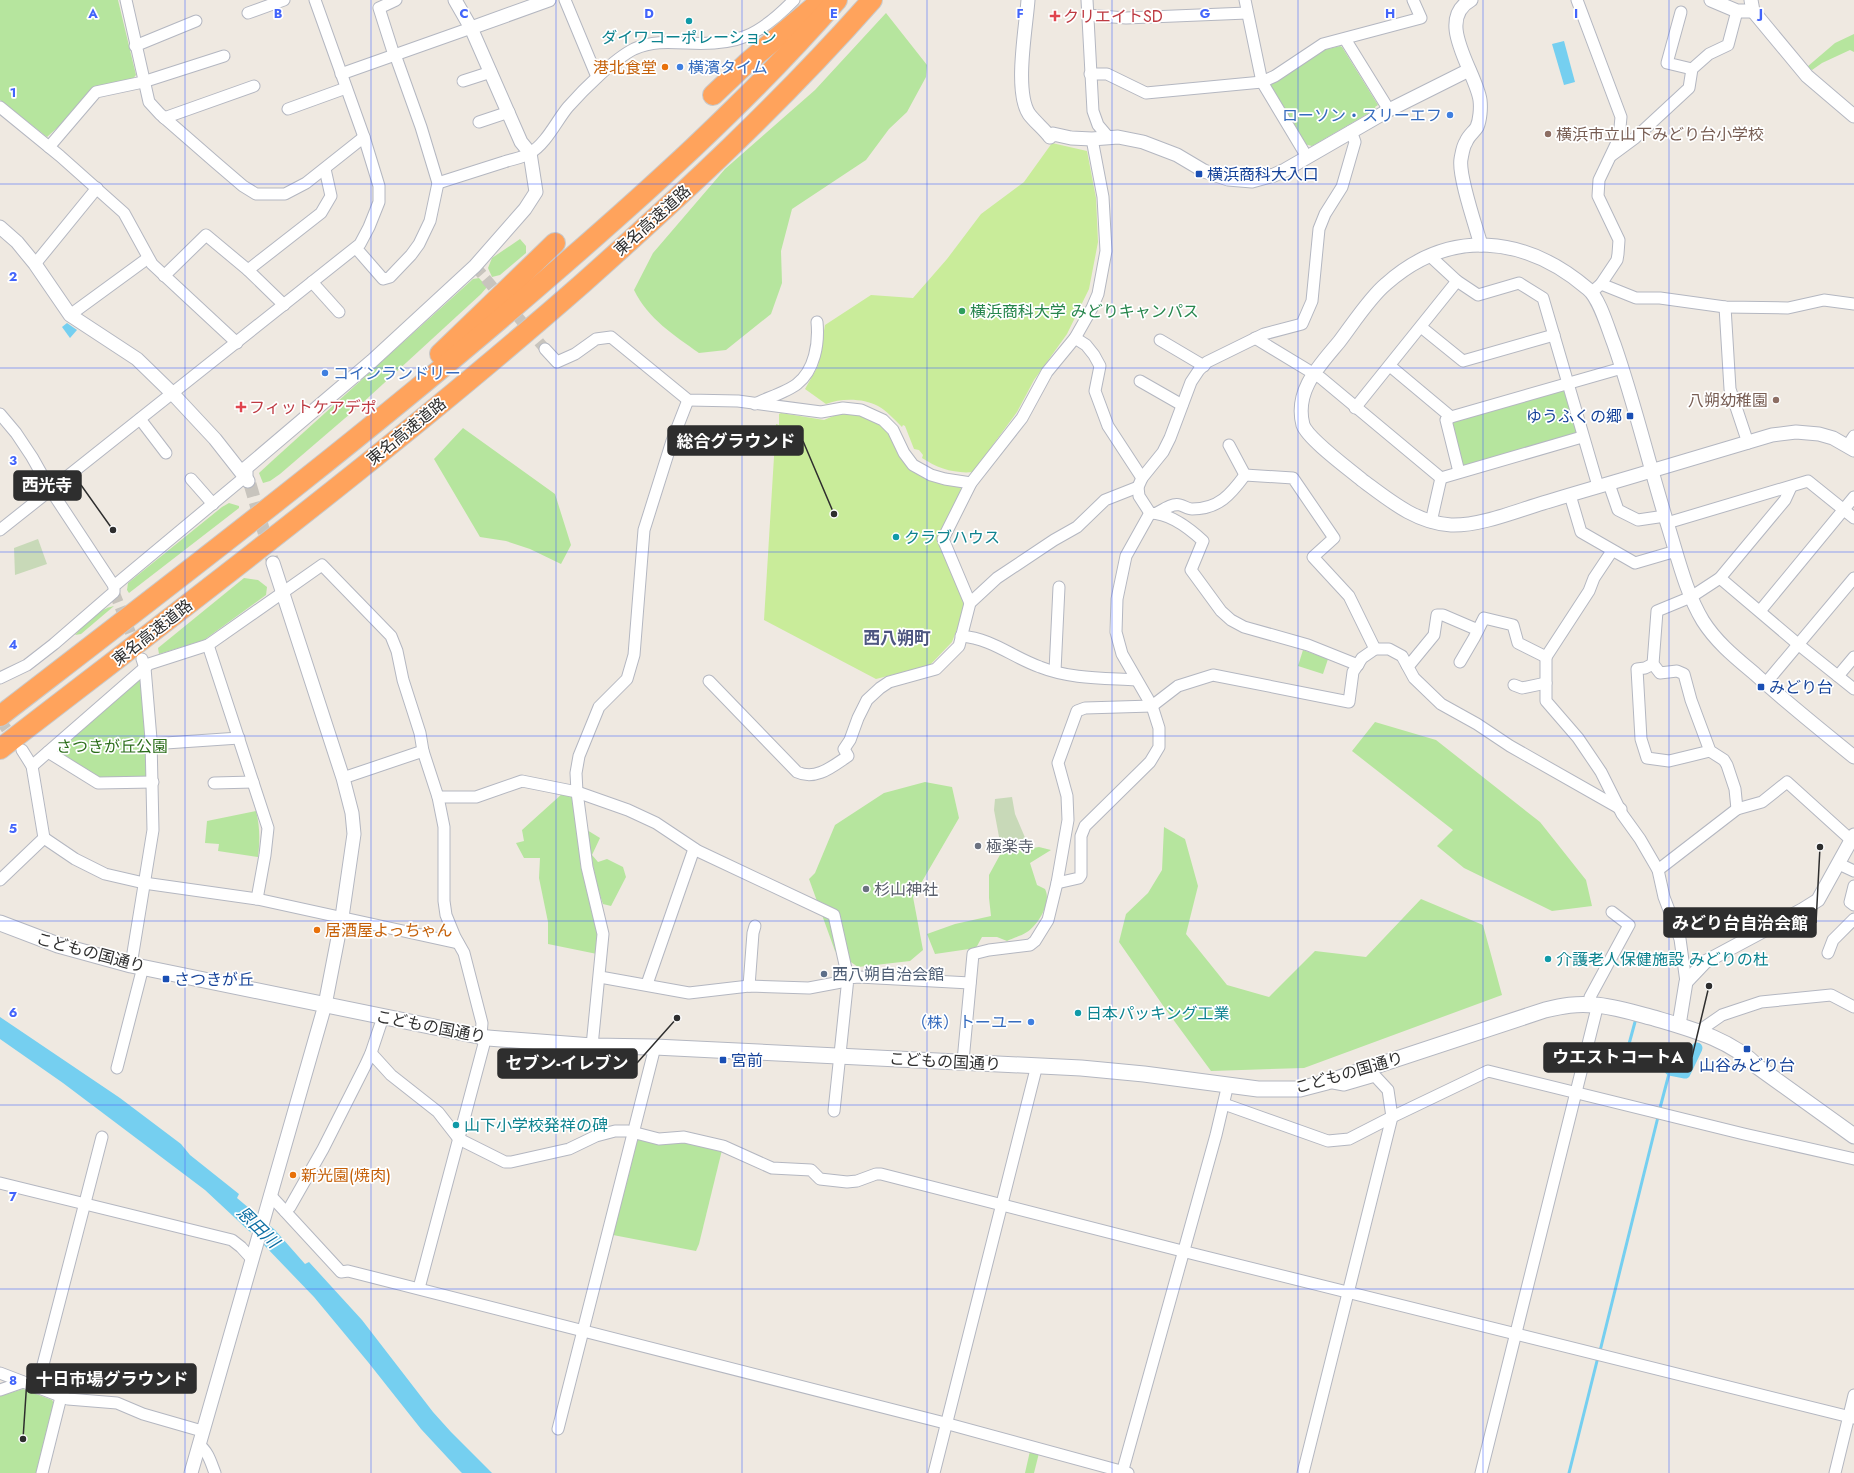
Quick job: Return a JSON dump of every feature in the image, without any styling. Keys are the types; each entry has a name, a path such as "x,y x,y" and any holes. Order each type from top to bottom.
{"highway":[{"path":"713,95 748,62 822,0"},
{"name":"東名高速道路","path":"0,716 340,452 471,344 606,228 685,155 753,89 837,0"},
{"name":"東名高速道路","path":"0,749 387,448 519,339 623,248 766,114 839,38 872,0"},
{"path":"340,452 555,243"}],"main road":[{"name":"こどもの国通り","path":"0,923 58,945 137,966 488,1038 592,1046 655,1047 963,1061 1136,1073 1258,1089 1288,1090 1327,1082 1546,1010 1570,1004 1594,1005 1622,1009 1699,1031 1725,1043 1749,1058 1763,1071 1854,1136"}],"street":[{"path":"126,0 143,82 149,102 164,118 243,186 256,194 285,194 306,183 364,137"},
{"path":"248,12 284,0"},
{"path":"0,530 360,244 369,228 379,202 379,186 364,137 315,0"},
{"path":"356,248 383,279 390,277 411,255 424,234 430,221 438,183 421,127 394,55 379,8 396,0"},
{"path":"248,480 246,468 372,361 475,266 525,209 536,192 530,153 522,142 471,28 455,0"},
{"path":"341,74 549,0"},
{"path":"565,0 597,77"},
{"path":"438,183 530,153 550,134 568,107 597,77 632,50 644,44 659,42 711,45 729,43 752,34 767,25 794,0"},
{"path":"1028,0 1022,76 1023,98 1029,113 1050,137 1054,134 1071,138 1092,139 1118,137 1142,142 1177,155 1204,171 1228,179 1252,180 1274,175 1389,110 1469,70"},
{"path":"1087,0 1093,112 1098,125 1109,138"},
{"path":"1244,0 1262,82 1307,157"},
{"path":"1090,74 1107,74 1146,93 1262,82 1275,76 1323,44 1421,18 1413,0"},
{"path":"1471,0 1467,2 1458,12 1455,25 1458,41 1480,100 1480,112 1477,127 1466,142 1460,161 1461,174 1481,245"},
{"path":"1577,0 1621,117 1619,138 1600,180 1598,196 1619,240 1618,254 1617,260 1596,288"},
{"path":"1711,0 1737,11 1752,6 1807,76 1854,116"},
{"path":"1610,156 1635,138 1689,88 1692,69 1709,54 1728,45 1737,11"},
{"path":"1681,12 1667,63 1692,69"},
{"path":"1087,15 1126,18 1247,13"},
{"path":"135,46 196,21"},
{"path":"1345,39 1389,110"},
{"path":"49,147 96,92 143,82 224,56"},
{"path":"462,81 491,72"},
{"path":"164,118 254,86"},
{"path":"288,109 346,88"},
{"path":"0,107 97,188 124,213 148,258 164,276 237,343"},
{"path":"479,122 509,112"},
{"path":"709,681 797,772 804,776 815,775 827,770 848,756 844,749 850,740 858,718 867,700 889,682 936,669 958,646 970,603 997,578 1054,540 1077,527 1105,500 1140,483 1163,452 1191,382 1204,366 1264,334 1302,324 1311,305 1319,229 1325,214 1342,187 1355,142 1351,131"},
{"path":"970,603 943,539 971,483 1022,418 1046,372 1075,338 1092,308 1102,279 1106,251 1102,197 1092,139"},
{"path":"248,270 321,213 331,196 324,169"},
{"path":"35,264 97,188"},
{"path":"0,227 17,242 35,264 70,315 137,359 173,394 248,480"},
{"path":"164,276 206,235 248,270 284,304"},
{"path":"1852,443 1819,434 1796,432 1772,435 1495,517 1453,525 1432,522 1401,509 1361,478 1305,430 1301,412 1301,399 1313,374 1384,285 1413,264 1430,256 1468,245 1500,246 1523,251 1555,265 1596,288 1636,298 1660,298 1725,307 1788,308 1824,300 1854,304"},
{"path":"1430,256 1457,281 1478,295 1519,283 1543,298 1582,437 1603,485 1618,510 1638,520 1666,519 1791,487 1808,480 1854,518"},
{"path":"70,315 148,258"},
{"path":"1355,408 1457,281"},
{"path":"312,282 338,312"},
{"path":"1596,288 1605,320 1622,368 1676,552 1691,597 1703,621 1722,646 1765,684 1854,757"},
{"path":"1725,307 1730,389 1748,443"},
{"path":"755,404 797,385 809,370 819,336 817,322"},
{"path":"1421,327 1463,360 1554,335"},
{"path":"545,349 557,362 575,354 596,339 611,337 688,400 738,401 821,412 843,408 861,410 883,420 893,430 904,453 913,465 931,475 944,479 971,483"},
{"path":"1075,338 1086,345 1100,366 1095,391 1108,426 1140,483 1139,496 1154,513 1189,528 1203,541 1191,570 1221,611 1231,620 1244,627 1308,645 1358,665"},
{"path":"1255,338 1321,378 1355,408 1442,478"},
{"path":"1160,340 1204,366"},
{"path":"1390,366 1451,417"},
{"path":"1459,472 1446,420 1451,417 1622,368"},
{"path":"1140,381 1182,405"},
{"path":"592,1046 600,977 603,934 587,867 577,792 576,772 578,756 599,707 627,679 634,656 644,530 672,441 688,400"},
{"path":"0,414 16,433 32,457 50,489 114,586 114,592 27,666 0,678"},
{"path":"140,419 166,453"},
{"path":"1442,478 1582,437"},
{"path":"1229,445 1245,475"},
{"path":"1057,884 1079,878 1081,836 1086,826 1132,782 1155,755 1159,747 1159,728 1152,706 1122,654 1116,632 1117,599 1126,556 1154,513 1168,506 1178,504 1191,509 1205,508 1220,502 1229,496 1245,475"},
{"path":"1245,475 1293,478 1334,538 1313,557 1349,596 1375,648"},
{"path":"1432,522 1442,478"},
{"path":"191,479 213,504"},
{"path":"114,586 213,504 248,480"},
{"path":"1737,808 1735,788 1727,765 1724,760 1710,751 1691,700 1684,674 1677,671 1660,673 1653,664 1657,611 1691,597 1720,578 1785,500 1791,487"},
{"path":"1570,494 1581,532 1612,551 1635,563 1676,552"},
{"path":"1760,611 1854,497"},
{"path":"1612,551 1594,578 1589,591 1546,657 1546,701 1578,738 1590,755 1601,772 1621,809 1622,814 1658,870 1664,897 1680,939 1686,982 1678,1025"},
{"path":"191,1473 324,1005 342,917 354,834 352,813 343,778 273,563"},
{"path":"143,663 149,664 208,645 322,565 391,636 397,651 403,680 438,797 444,827 444,901 446,914 458,943 464,953 482,1023 481,1036 484,1044 419,1288"},
{"path":"1720,578 1799,645 1854,689"},
{"path":"1765,684 1854,578"},
{"path":"1055,671 1059,587"},
{"path":"1407,665 1411,663 1434,635 1437,615 1478,630"},
{"path":"1460,662 1484,618 1513,625 1518,643 1546,657"},
{"path":"961,636 976,637 990,642 1041,668 1078,677 1136,680"},
{"path":"208,645 268,828 257,899"},
{"path":"963,1061 973,954 989,950 1030,945 1035,941 1048,920 1057,884 1068,820 1067,796 1058,762 1077,711 1085,708 1152,706 1178,686 1213,675 1350,702 1353,672 1362,658 1375,648 1389,649 1405,659 1414,678 1441,704 1477,724 1510,746 1621,809"},
{"path":"1838,676 1854,657"},
{"path":"117,1068 137,966 144,883 153,830 153,782 143,663"},
{"path":"32,766 143,663"},
{"path":"1653,664 1637,670 1641,739 1647,758 1669,761 1710,751"},
{"path":"1514,685 1522,688 1546,683"},
{"path":"150,744 239,738"},
{"path":"22,750 32,766 44,838 75,859 95,870 144,883 257,899 458,943"},
{"path":"343,778 423,751"},
{"path":"48,752 98,783 153,782"},
{"path":"214,783 253,782"},
{"path":"438,797 476,797 522,782 577,792 628,810 656,823 694,849 834,915 848,978 834,1111"},
{"path":"1658,870 1737,808 1762,802 1787,782 1853,838 1818,900 1705,962 1686,982"},
{"path":"0,880 44,838"},
{"path":"647,984 694,849"},
{"path":"1839,864 1854,871"},
{"path":"1854,886 1850,902 1854,905"},
{"path":"1481,1473 1596,1012 1590,996 1629,925 1612,912"},
{"path":"1828,953 1833,940 1854,919"},
{"path":"749,986 753,933 755,926"},
{"path":"600,977 647,984 689,993 749,986 810,988 841,982 848,978 859,976 970,984"},
{"path":"1699,1031 1722,1015 1761,1002 1831,995 1854,1007"},
{"path":"285,1211 290,1207 323,1149 371,1054 384,1017"},
{"path":"558,1429 655,1047"},
{"path":"371,1054 391,1075 438,1112 459,1140 508,1163 569,1149 604,1133 615,1131 634,1133 659,1139 684,1137 723,1146 772,1168 810,1170 820,1179 847,1182 858,1181 876,1174 881,1174 1184,1252 1851,1417"},
{"path":"934,1473 1037,1066"},
{"path":"1224,1104 1328,1141 1349,1139 1392,1116 1488,1071 1744,1134 1854,1159"},
{"path":"1303,1473 1392,1116 1388,1090 1375,1076 1344,1085 1327,1082"},
{"path":"268,1199 285,1211 341,1272 348,1271 419,1288 583,1330 946,1424 1124,1473 1224,1104 1228,1084"},
{"path":"37,1388 83,1205 102,1137"},
{"path":"0,1183 83,1205 232,1240 252,1255"},
{"path":"0,1373 61,1397 68,1399 117,1403 143,1414 202,1431"},
{"path":"0,1390 23,1382"},
{"path":"1835,1473 1851,1417 1854,1395"},
{"path":"42,1473 61,1397"},
{"path":"199,1445 207,1454 215,1473"}],"green space":[{"path":"0,0 118,0 136,75 130,82 102,87 47,137 0,100"},
{"path":"886,13 927,65 926,77 907,112 889,129 866,160 792,209 781,251 782,283 771,314 726,350 699,353 662,326 647,310 634,290 653,253 725,169 815,90"},
{"path":"1854,34 1854,52 1850,50 1822,63 1812,70 1807,67 1835,43"},
{"path":"1340,46 1378,105 1375,107 1376,109 1312,146 1304,144 1270,88 1272,83 1326,48 1328,49"},
{"name":"横浜商科大学 みどりキャンパス","path":"1052,143 1087,151 1096,198 1098,242 1089,289 1067,334 1034,380 1017,412 973,472 946,470 922,458 923,455 919,450 914,449 905,426 903,425 902,427 887,413 872,403 859,400 845,400 826,404 805,389 818,366 825,325 871,295 913,298 947,259 981,214 1024,182"},
{"path":"520,239 526,246 526,253 500,275 492,277 488,268 492,258"},
{"path":"479,278 487,287 481,294 358,407 280,474 270,481 263,483 259,473 473,279"},
{"path":"1566,390 1577,435 1464,466 1461,465 1450,422"},
{"path":"781,413 824,420 838,414 855,414 870,418 891,435 902,458 941,484 960,487 965,496 943,542 966,606 952,642 930,665 876,679 764,620 776,424 779,425 779,414"},
{"path":"463,428 555,494 571,545 561,564 530,549 506,541 480,537 434,459"},
{"path":"229,503 239,506 239,508 129,593 127,590 128,583 222,507"},
{"path":"38,539 47,564 15,575 14,548"},
{"path":"244,578 258,580 267,587 266,595 204,640 159,654 158,648"},
{"path":"114,606 81,634 75,635 98,613"},
{"path":"1303,650 1328,659 1323,674 1298,666"},
{"name":"さつきが丘公園","path":"140,676 150,780 99,781 55,750"},
{"path":"1375,722 1436,740 1540,822 1586,880 1592,906 1552,911 1464,868 1437,846 1453,830 1352,751"},
{"path":"925,782 952,787 959,818 913,897 923,950 910,961 858,967 835,951 809,879 815,873 835,825 884,793"},
{"path":"563,793 573,794 583,876 598,925 599,935 597,954 548,944 548,922 539,878 540,858 524,858 516,843 524,841 522,830"},
{"path":"1012,797 1015,814 1029,847 1013,848 1000,842 994,810 995,799"},
{"path":"256,811 259,834 258,857 218,851 219,844 205,843 207,821"},
{"path":"1164,827 1185,839 1198,886 1186,934 1227,985 1269,997 1315,951 1366,957 1421,899 1483,925 1502,995 1304,1068 1211,1071 1119,942 1126,914 1148,893 1162,870"},
{"path":"587,830 600,838 592,855 598,862 607,859 623,867 626,877 611,906 603,904 600,895 595,877"},
{"path":"1039,847 1051,850 1030,863 1037,885 1045,889 1047,900 1043,913 1031,929 1007,941 997,937 982,937 976,948 935,954 927,934 955,924 991,916 989,875 1001,853"},
{"path":"637,1137 682,1142 722,1150 696,1251 613,1235"},
{"path":"23,1389 52,1400 55,1405 38,1473 0,1473 0,1396"},
{"path":"1030,1451 1039,1453 1034,1473 1025,1473"}],"water":[{"path":"1564,41 1575,82 1564,85 1552,44"},
{"path":"67,323 77,330 70,338 62,327"},
{"name":"恩田川","path":"0,1017 120,1098 181,1144 190,1155 239,1194 237,1198 275,1230 305,1264 309,1262 362,1320 433,1412 492,1473 462,1473 421,1429 314,1297 264,1245 205,1190 63,1083 0,1039"}],"pier":[{"path":"256,1212 270,1223 263,1247 250,1234"}],"waterway":[{"path":"1635,1022 1626,1055 1670,1070 1660,1108"},
{"path":"1670,1070 1685,1073 1697,1048"},
{"path":"1600,1351 1658,1117"},
{"path":"1569,1473 1598,1357"}],"tunnel":[{"path":"475,266 545,349"},
{"path":"250,484 273,563"},
{"path":"114,592 137,649"},
{"path":"0,720 16,742"}],"place":[{"name":"クリエイトSD","path":"1055,16"},
{"name":"ダイワコーポレーション","path":"689,21"},
{"name":"港北食堂","path":"665,67"},
{"name":"横濱タイム","path":"680,67"},
{"name":"ローソン・スリーエフ","path":"1450,115"},
{"name":"横浜市立山下みどり台小学校","path":"1548,134"},
{"name":"横浜商科大入口","path":"1199,174"},
{"name":"横浜商科大学 みどりキャンパス","path":"962,311"},
{"name":"コインランドリー","path":"325,373"},
{"name":"八朔幼稚園","path":"1776,400"},
{"name":"フィットケアデポ","path":"241,407"},
{"name":"ゆうふくの郷","path":"1630,416"},
{"name":"総合グラウンド","path":"834,514"},
{"name":"西光寺","path":"113,530"},
{"name":"クラブハウス","path":"896,537"},
{"name":"みどり台","path":"1761,687"},
{"name":"極楽寺","path":"978,846"},
{"name":"みどり台自治会館","path":"1820,847"},
{"name":"杉山神社","path":"866,889"},
{"name":"居酒屋よっちゃん","path":"317,930"},
{"name":"介護老人保健施設 みどりの杜","path":"1548,959"},
{"name":"西八朔自治会館","path":"824,974"},
{"name":"さつきが丘","path":"166,979"},
{"name":"ウエストコートA","path":"1709,986"},
{"name":"日本パッキング工業","path":"1078,1013"},
{"name":"セブン-イレブン","path":"677,1018"},
{"name":"（株）トーユー","path":"1031,1022"},
{"name":"山谷みどり台","path":"1747,1049"},
{"name":"宮前","path":"723,1060"},
{"name":"山下小学校発祥の碑","path":"456,1125"},
{"name":"新光園(焼肉)","path":"293,1175"},
{"name":"十日市場グラウンド","path":"23,1439"}],"district":[{"name":"西八朔町","path":"897,638"}]}
